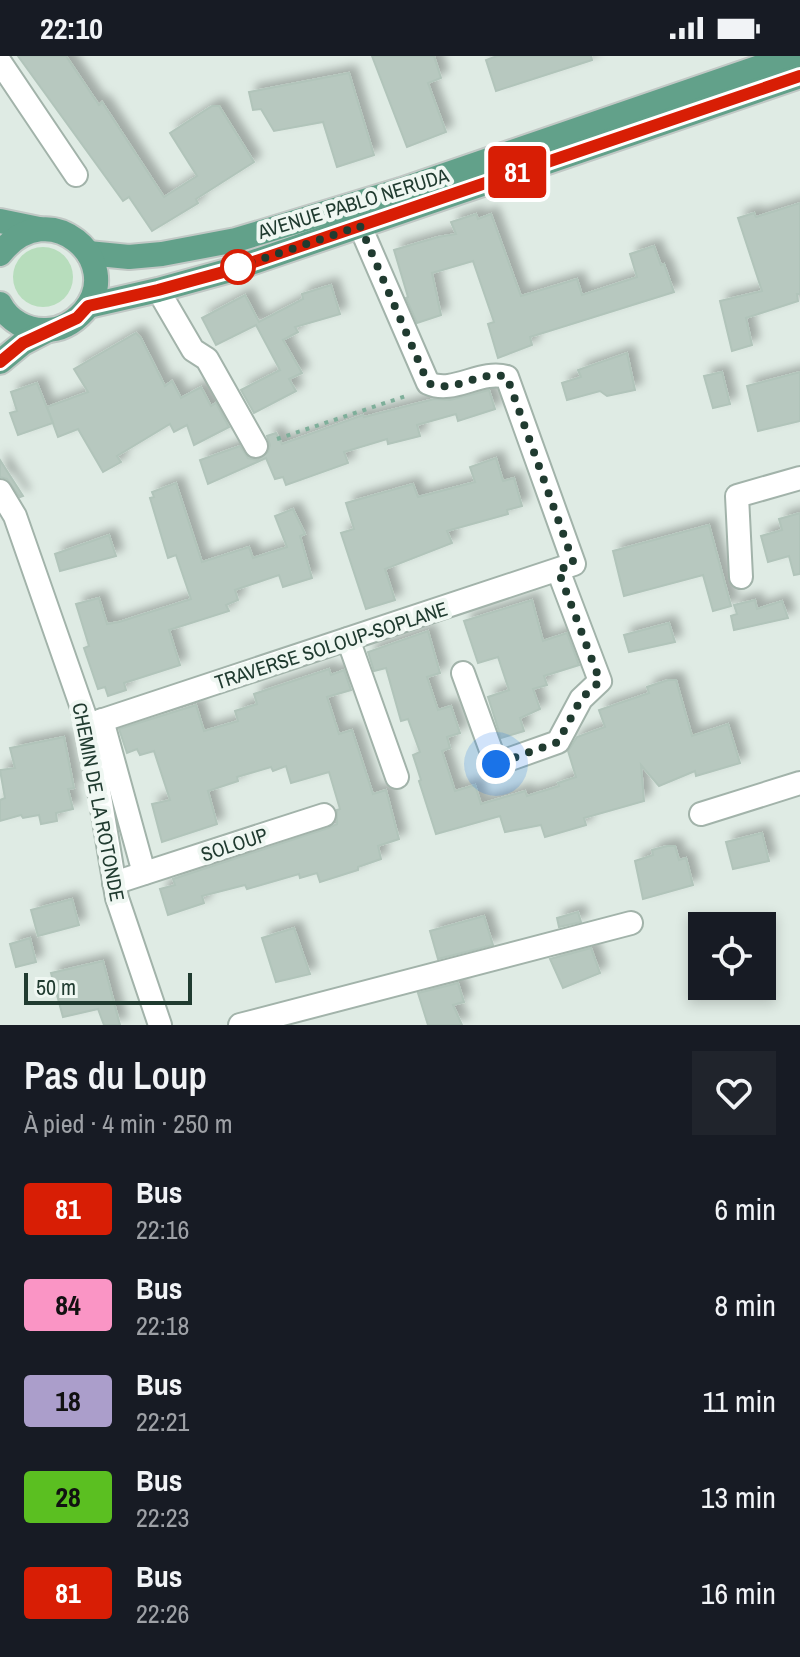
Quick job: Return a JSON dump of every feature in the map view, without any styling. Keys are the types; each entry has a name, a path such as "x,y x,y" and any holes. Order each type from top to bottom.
{"main road":[{"name":"AVENUE PABLO NERUDA","path":"88,253 129,257 236,240 401,190 792,56"},
{"name":"AVENUE PABLO NERUDA","path":"88,306 227,271 360,226 742,74 800,76"},
{"path":"1,222 58,230 75,239 88,253 95,271 95,289 88,306 63,327 31,329 1,311"},
{"path":"0,254 16,238 39,229"},
{"path":"0,362 23,343 48,330"}],"street":[{"path":"0,62 76,175"},
{"path":"360,226 428,383 437,387 496,374 507,377 600,681 581,699 558,742 496,764 463,673"},
{"path":"158,290 193,350 207,359 256,446"},
{"path":"741,577 737,496 800,478"},
{"name":"CHEMIN DE LA ROTONDE","path":"0,491 15,516 95,722 114,883 160,1025"},
{"name":"TRAVERSE SOLOUP-SOPLANE","path":"95,722 566,567"},
{"path":"348,639 397,777"},
{"path":"95,722 144,873"},
{"path":"701,814 800,783"},
{"name":"SOLOUP","path":"114,883 324,815"},
{"path":"240,1025 631,923"}],"path":[{"path":"256,446 437,387"}],"green space":[{"path":"43,247 65,255 73,277 65,299 43,307 21,299 13,277 21,255"}],"building":[{"path":"18,56 66,56 99,105 102,102 164,197 197,176 170,133 212,106 219,106 254,162 196,199 198,203 152,231 129,197 123,201"},
{"path":"372,56 434,56 441,78 428,83 446,132 407,147"},
{"path":"497,56 591,56 592,60 496,91 486,60"},
{"path":"349,73 374,155 337,167 323,122 274,131 261,109 253,110 249,92"},
{"path":"800,203 798,301 746,318 752,345 732,351 720,301 762,291 738,218 754,213 756,217"},
{"path":"476,214 478,219 491,214 521,296 577,279 582,295 637,277 630,254 654,246 674,292 530,337 532,345 498,358 488,324 494,322 473,261 432,273 441,315 417,323 406,298 394,250 456,234 451,222"},
{"path":"331,285 340,314 295,327 298,332 283,340 302,373 289,379 296,391 254,413 241,390 280,370 256,325 216,345 202,318 245,295 259,322 303,299 302,294"},
{"path":"136,333 165,386 172,381 181,398 201,387 211,406 216,403 229,427 194,445 187,425 174,432 170,424 117,456 121,462 103,472 78,429 58,437 47,407 88,392 74,369"},
{"path":"627,353 635,390 607,396 600,391 567,400 562,383 581,377 578,370"},
{"path":"722,372 730,404 713,408 704,376"},
{"path":"800,372 800,421 758,431 747,386"},
{"path":"37,383 53,423 18,435 10,413 17,411 11,392"},
{"path":"489,390 495,409 458,421 456,414 417,425 420,436 388,444 387,439 344,452 348,463 286,485 283,477 275,479 266,458 208,484 200,460 240,446 248,458 257,460 268,452 270,445 267,436 276,433 282,444 363,415"},
{"path":"496,458 503,481 514,478 522,506 507,510 508,514 447,531 452,543 385,569 395,600 366,609 341,533 354,529 346,503 413,484 418,497 475,482 470,467"},
{"path":"0,460 23,496 20,497 7,479 0,477"},
{"path":"176,483 202,562 249,547 253,558 287,547 275,516 293,509 305,534 300,536 312,578 283,587 279,575 235,590 238,600 226,605 229,611 169,630 180,665 124,683 126,690 108,696 105,687 98,689 84,648 89,646 76,604 99,598 107,624 191,599 176,555 168,558 150,498 154,497 152,492"},
{"path":"800,513 800,574 794,575 789,556 768,562 761,536 782,530 779,519"},
{"path":"709,525 731,606 713,611 703,575 624,596 613,551"},
{"path":"109,535 116,556 60,571 55,554"},
{"path":"532,600 543,641 567,633 579,665 544,676 547,685 533,689 540,709 520,718 524,731 501,738 488,697 509,690 498,657 478,663 464,621"},
{"path":"755,600 757,609 782,601 788,618 734,630 731,616 737,614 734,605"},
{"path":"669,623 675,642 629,652 624,635"},
{"path":"428,631 440,673 427,677 438,710 451,706 460,733 447,737 450,748 442,751 455,791 475,785 481,804 525,791 527,796 576,777 568,751 577,737 605,727 599,710 649,693 647,687 668,680 676,680 692,736 728,724 740,763 696,776 695,771 659,786 641,765 644,801 584,818 586,825 545,837 541,825 505,832 500,816 436,834 419,781 413,755 420,752 408,719 401,721 386,668 374,671 368,652"},
{"path":"329,669 331,675 344,670 351,690 327,697 339,734 352,730 373,794 386,790 399,839 378,846 381,859 358,867 358,870 320,882 317,873 300,878 299,874 247,889 245,885 202,896 204,903 168,915 160,889 175,885 173,879 328,828 337,824 337,810 340,809 329,772 291,783 286,766 273,771 271,767 237,777 238,781 208,791 217,824 162,842 152,804 170,800 154,751 140,755 137,749 127,753 119,729 196,705 204,731 238,721 235,711 257,704 254,694"},
{"path":"64,737 74,788 68,789 73,809 56,813 57,821 41,824 39,815 23,818 21,815 0,821 0,800 5,798 0,770 15,768 10,748"},
{"path":"762,833 769,861 733,869 726,842"},
{"path":"675,846 679,860 686,858 693,885 643,899 635,861 653,855 652,850"},
{"path":"72,899 79,925 38,936 31,910"},
{"path":"578,912 581,922 559,927 557,918"},
{"path":"484,916 493,945 438,959 430,931"},
{"path":"294,928 310,974 276,982 262,938"},
{"path":"30,938 36,962 16,967 10,944"},
{"path":"591,948 600,973 563,988 550,959"},
{"path":"103,961 120,1025 104,1025 98,1009 63,1017 51,973"},
{"path":"458,983 464,1002 453,1005 462,1025 428,1025 418,993"}],"bus line":[{"name":"81","path":"0,362 23,343 48,330 63,327 88,306 227,271 800,76"}],"route":[{"path":"238,267 360,226 428,383 437,387 496,374 507,377 574,564 558,570 600,681 581,699 558,742 496,764"}]}
